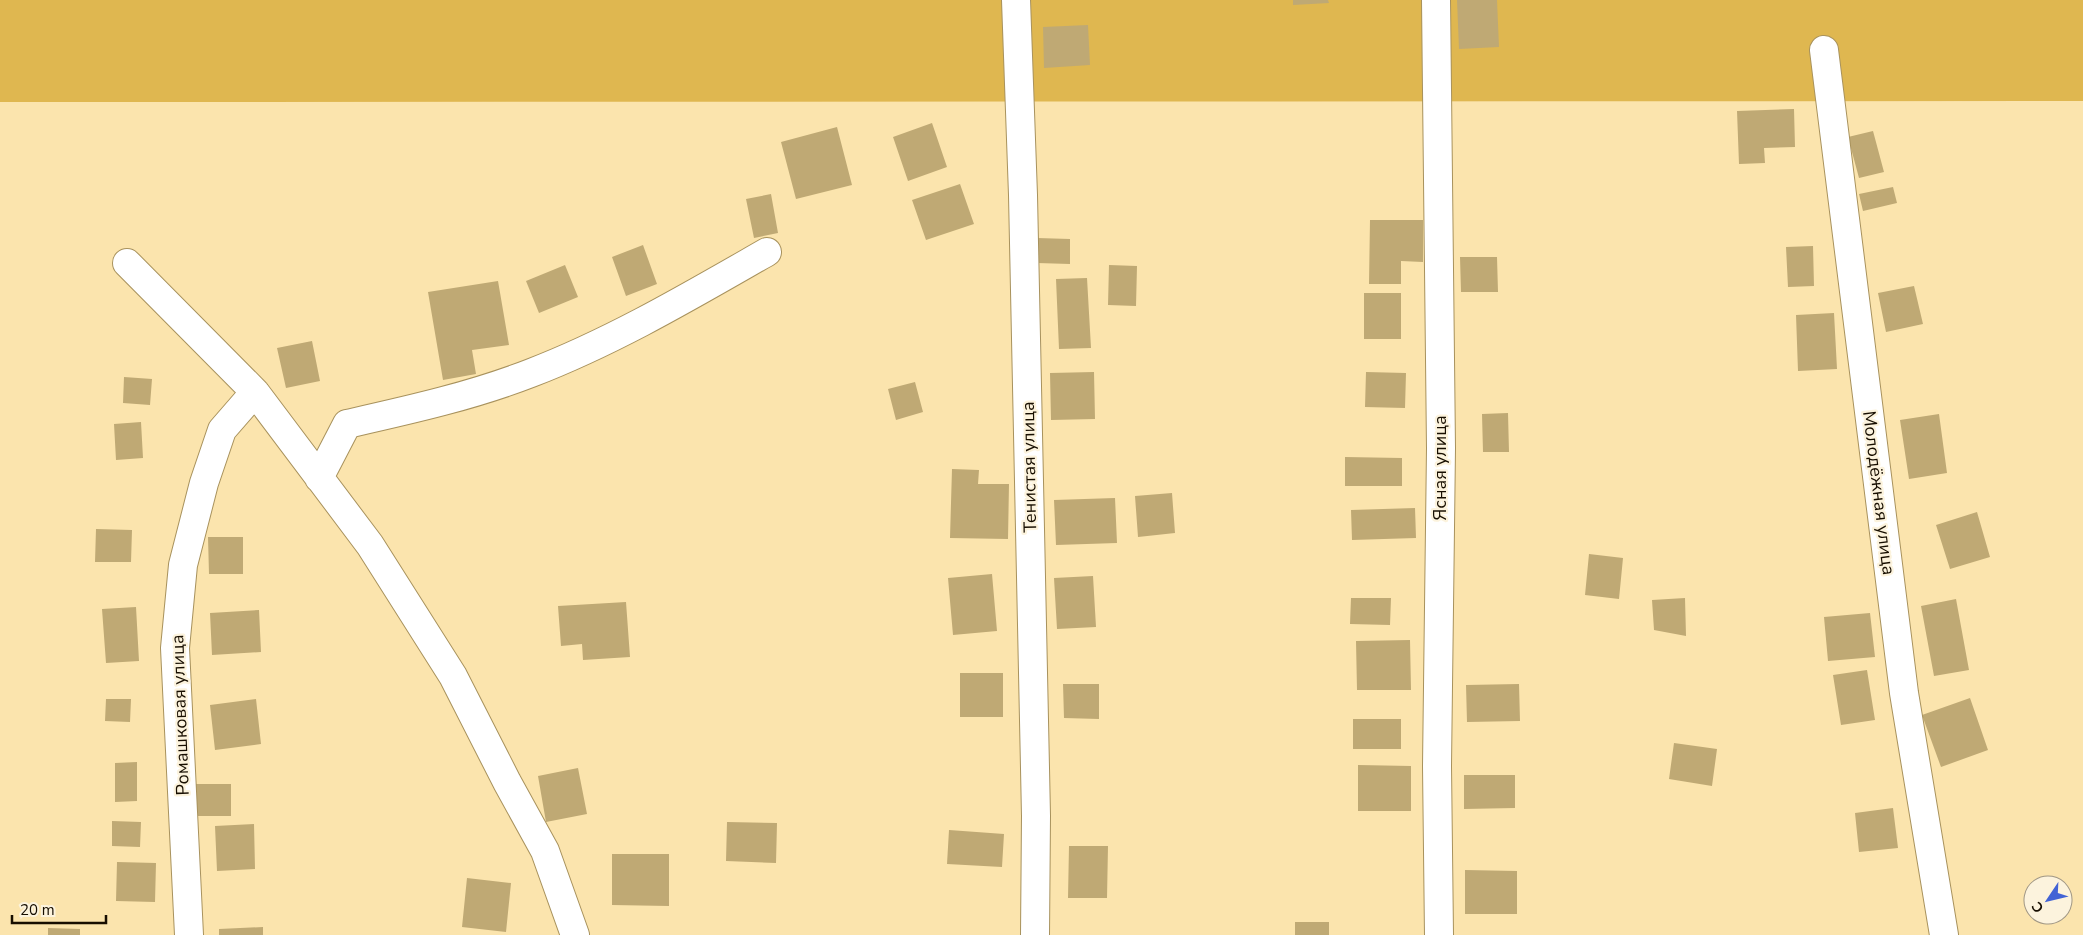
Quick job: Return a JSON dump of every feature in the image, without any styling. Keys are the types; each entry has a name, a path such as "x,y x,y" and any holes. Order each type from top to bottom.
{"street":[{"name":"Тенистая улица","path":"1016,0 1024,215 1036,797 1034,935"},
{"name":"Ясная улица","path":"1436,0 1441,448 1437,766 1439,935"},
{"name":"Молодёжная улица","path":"1824,50 1904,693 1944,935"},
{"path":"319,478 347,424 434,404 530,374 630,330 768,252"},
{"path":"127,263 255,392 370,545 454,676 507,782 545,851 575,935"},
{"name":"Ромашковая улица","path":"189,935 175,648 183,565 204,483 222,430 255,392"}],"shaded area":[{"path":"0,0 2083,0 2083,101 0,102"}],"building":[{"path":"1293,0 1328,0 1329,3 1293,5"},
{"path":"1457,0 1497,0 1499,47 1459,49"},
{"path":"1088,25 1090,65 1044,68 1043,27"},
{"path":"1794,109 1795,147 1764,148 1765,163 1739,164 1737,111"},
{"path":"932,123 947,167 908,181 893,137"},
{"path":"837,127 852,185 796,199 781,142"},
{"path":"1873,131 1884,172 1859,178 1848,137"},
{"path":"960,184 974,224 926,240 912,200"},
{"path":"1893,187 1897,203 1863,211 1859,194"},
{"path":"771,194 778,233 754,238 746,199"},
{"path":"1370,220 1423,220 1423,262 1401,261 1401,284 1369,284"},
{"path":"1037,238 1070,239 1070,264 1037,263"},
{"path":"643,245 657,284 626,296 612,257"},
{"path":"1813,246 1814,286 1788,287 1786,247"},
{"path":"1460,257 1497,257 1498,292 1461,292"},
{"path":"565,265 578,297 539,313 526,281"},
{"path":"1109,265 1137,266 1136,306 1108,305"},
{"path":"1087,278 1091,348 1059,349 1056,279"},
{"path":"498,281 509,345 472,350 476,374 443,380 428,292"},
{"path":"1914,286 1923,324 1886,332 1878,293"},
{"path":"1364,293 1401,293 1401,339 1364,339"},
{"path":"1834,313 1837,369 1798,371 1796,315"},
{"path":"312,341 320,381 286,388 277,348"},
{"path":"1094,372 1095,419 1051,420 1050,373"},
{"path":"1366,372 1406,373 1405,408 1365,407"},
{"path":"124,377 152,379 150,405 123,403"},
{"path":"915,382 923,412 896,420 888,389"},
{"path":"1508,413 1509,452 1483,452 1482,414"},
{"path":"1939,414 1947,473 1909,479 1900,420"},
{"path":"141,422 143,458 116,460 114,424"},
{"path":"1345,457 1402,458 1402,486 1345,486"},
{"path":"952,469 979,470 978,484 1009,484 1008,539 950,538"},
{"path":"1172,493 1175,533 1138,537 1135,496"},
{"path":"1115,498 1117,543 1056,545 1054,500"},
{"path":"1415,508 1416,538 1352,540 1351,510"},
{"path":"1977,512 1990,557 1950,569 1936,525"},
{"path":"96,529 132,530 131,562 95,562"},
{"path":"208,537 243,537 243,574 209,574"},
{"path":"1589,554 1623,558 1619,599 1585,595"},
{"path":"992,574 997,631 953,635 948,578"},
{"path":"1093,576 1096,627 1057,629 1054,578"},
{"path":"1351,598 1391,598 1390,625 1350,624"},
{"path":"1685,598 1686,636 1654,630 1652,600"},
{"path":"1956,599 1969,670 1934,676 1921,606"},
{"path":"626,602 630,657 583,660 582,644 561,646 558,606"},
{"path":"136,607 139,661 106,663 102,609"},
{"path":"259,610 261,652 212,655 210,613"},
{"path":"1870,613 1875,657 1828,661 1824,617"},
{"path":"1410,640 1411,690 1357,690 1356,641"},
{"path":"1867,670 1875,720 1841,725 1833,675"},
{"path":"960,673 1003,673 1003,717 960,717"},
{"path":"1063,684 1099,684 1099,719 1064,718"},
{"path":"1519,684 1520,721 1467,722 1466,685"},
{"path":"1970,698 1988,750 1941,767 1922,715"},
{"path":"106,699 131,699 130,722 105,721"},
{"path":"256,699 261,744 215,750 210,705"},
{"path":"1353,719 1401,719 1401,749 1353,749"},
{"path":"1674,743 1717,749 1712,786 1669,779"},
{"path":"137,762 137,801 115,802 115,763"},
{"path":"1358,765 1411,766 1411,811 1358,811"},
{"path":"578,768 587,814 546,822 538,776"},
{"path":"1464,775 1515,775 1515,808 1464,809"},
{"path":"196,784 231,784 231,816 197,816"},
{"path":"1893,808 1898,848 1859,852 1855,813"},
{"path":"112,821 141,822 140,847 112,846"},
{"path":"727,822 777,823 776,863 726,861"},
{"path":"254,824 255,869 217,871 215,826"},
{"path":"949,830 1004,834 1002,867 947,864"},
{"path":"1069,846 1108,846 1107,898 1068,898"},
{"path":"612,854 669,854 669,906 612,905"},
{"path":"117,862 156,863 155,902 116,901"},
{"path":"1465,870 1517,871 1517,914 1465,914"},
{"path":"467,878 511,883 506,932 462,927"},
{"path":"1295,922 1329,922 1329,935 1295,935"},
{"path":"263,927 263,935 219,935 219,929"},
{"path":"48,928 80,929 80,935 48,935"}]}
